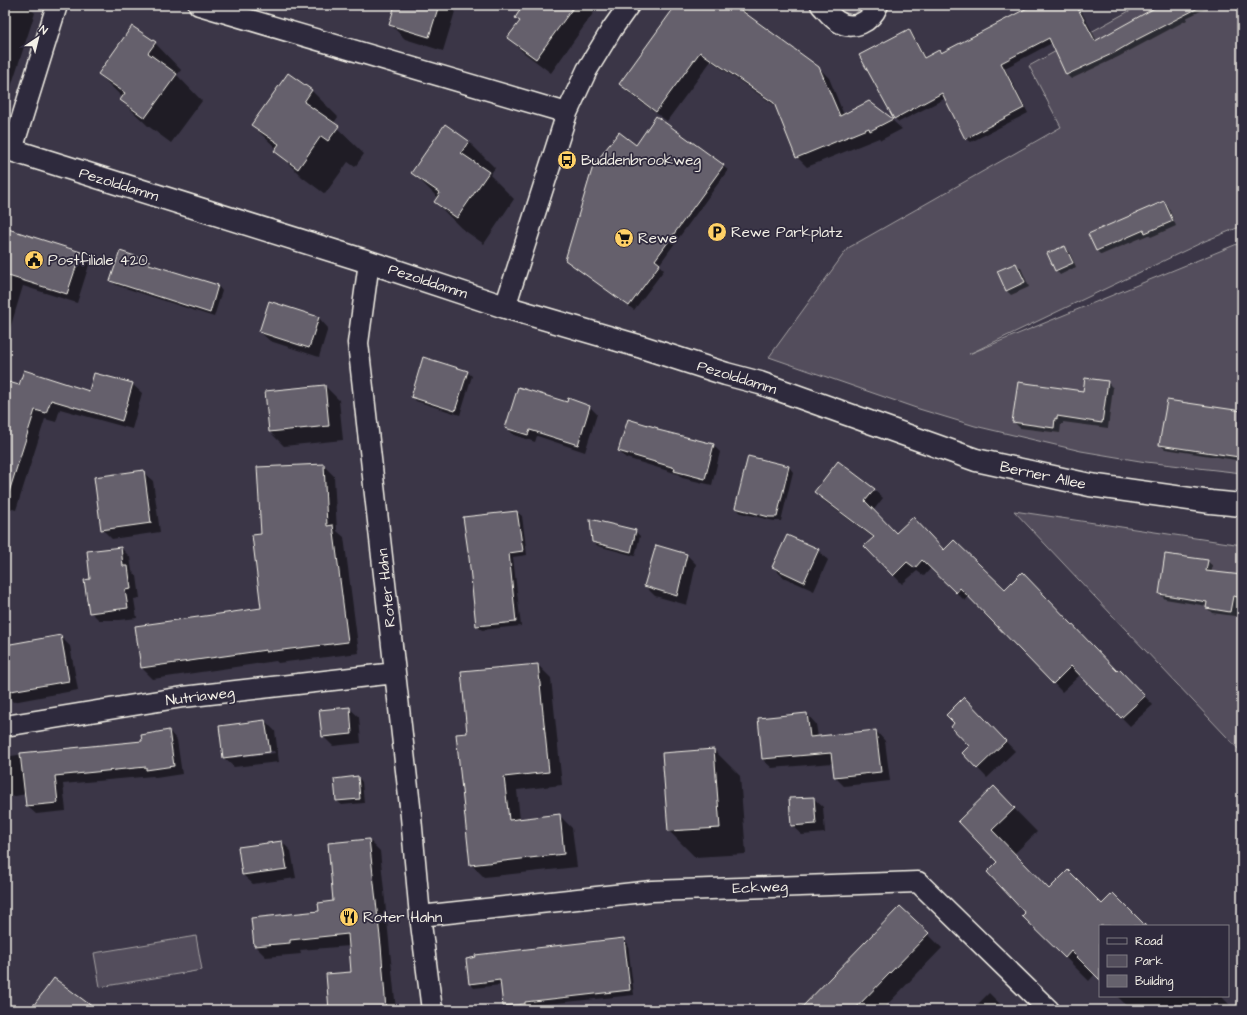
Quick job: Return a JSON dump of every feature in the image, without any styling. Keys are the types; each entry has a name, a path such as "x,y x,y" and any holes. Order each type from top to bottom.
{"street":[{"path":"8,149 57,5"},
{"path":"199,5 567,113"},
{"path":"505,307 567,113 587,70 612,29 629,5"},
{"path":"821,5 837,21 848,26 866,22 873,15 878,5"},
{"name":"Pezolddamm","path":"8,149 369,262 505,307 760,383 850,416"},
{"name":"Roter Hahn","path":"369,262 358,343 410,806 420,916 432,1010"},
{"name":"Berner Allee","path":"850,416 976,460 1090,485 1211,502 1242,504"},
{"name":"Nutriaweg","path":"5,726 183,697 395,673"},
{"name":"Eckweg","path":"420,916 652,891 918,882 1049,1010"}],"green space":[{"path":"834,5 866,5 853,15 838,10"},
{"path":"1140,5 1242,5 1242,226 1205,241 969,354 1242,242 1242,473 1146,462 1081,451 975,426 919,409 769,357 848,248 1061,127 1029,66"},
{"path":"1014,511 1242,545 1242,753"},
{"path":"196,936 202,970 100,987 94,953"}],"building":[{"path":"395,5 439,5 429,37 389,25"},
{"path":"523,5 575,5 536,59 507,38 520,21 515,18"},
{"path":"676,5 734,5 819,67 840,116 869,101 893,119 870,131 869,128 796,158 774,103 700,52 656,112 619,84"},
{"path":"1033,5 1076,5 1095,41 1160,5 1204,5 1114,53 1066,75 1049,38 1001,63 1024,108 965,139 942,93 894,119 859,55 909,29 924,58 939,50 941,53"},
{"path":"132,26 156,42 148,53 177,74 145,118 120,100 125,93 98,74"},
{"path":"288,73 312,90 304,102 339,126 328,141 321,136 298,169 274,151 279,144 251,125"},
{"path":"656,116 724,165 655,260 660,264 629,306 565,260 593,166 619,132 636,145"},
{"path":"445,124 469,141 461,153 489,172 457,218 434,202 440,193 411,173"},
{"path":"1164,201 1173,221 1145,233 1144,230 1096,251 1088,234"},
{"path":"5,228 81,252 67,294 5,275"},
{"path":"1065,246 1073,263 1055,271 1047,253"},
{"path":"120,251 150,261 149,264 218,285 210,313 110,281"},
{"path":"1016,263 1025,282 1006,291 997,271"},
{"path":"269,301 319,317 309,348 259,332"},
{"path":"423,357 468,371 455,411 411,397"},
{"path":"24,370 89,391 94,373 133,383 122,421 51,400 46,413 35,410 9,492 5,492 5,381 19,385"},
{"path":"1085,378 1108,381 1102,423 1057,416 1057,419 1055,418 1054,428 1012,422 1018,382 1083,391"},
{"path":"325,385 329,426 269,432 265,391"},
{"path":"518,387 567,402 568,398 590,406 578,445 530,430 528,435 505,428"},
{"path":"1167,400 1242,411 1242,438 1239,457 1159,445"},
{"path":"628,419 658,428 658,430 714,444 705,479 674,471 675,468 618,451"},
{"path":"748,456 789,466 777,517 769,517 735,508"},
{"path":"838,461 875,489 865,501 896,533 913,517 944,550 954,540 1005,589 1022,572 1117,671 1119,669 1145,696 1121,718 1071,666 1053,684 960,588 956,593 922,560 915,568 907,562 893,576 864,546 874,537 814,492"},
{"path":"324,464 327,526 333,525 348,642 266,652 266,650 141,668 135,626 261,608 252,535 261,534 257,467"},
{"path":"144,470 151,523 101,530 94,477"},
{"path":"517,511 523,551 509,553 516,622 476,626 463,517"},
{"path":"590,519 636,530 631,552 592,542"},
{"path":"787,535 819,549 804,582 772,567"},
{"path":"656,545 687,554 677,596 644,586"},
{"path":"121,547 123,566 128,566 131,589 125,590 128,608 89,613 84,580 90,579 87,551"},
{"path":"1165,554 1208,560 1206,571 1242,575 1242,598 1233,596 1230,612 1206,608 1207,602 1159,594"},
{"path":"61,635 69,681 5,692 5,645"},
{"path":"538,664 549,772 504,777 509,820 560,814 564,854 470,865 456,734 467,733 461,671"},
{"path":"964,697 1006,741 977,769 962,753 969,746 951,727 954,723 946,715"},
{"path":"350,707 352,734 322,737 319,710"},
{"path":"807,713 810,737 876,730 881,772 834,777 831,753 762,759 758,718"},
{"path":"265,720 270,752 223,758 219,726"},
{"path":"169,730 174,766 146,770 146,767 55,776 58,803 26,806 20,753 142,741 141,735"},
{"path":"714,749 720,828 668,831 662,753"},
{"path":"358,776 360,799 336,801 334,779"},
{"path":"994,786 1015,808 992,830 1049,889 1068,870 1102,904 1113,893 1145,925 1099,925 1099,979 1071,951 1065,958 1022,916 1025,913 987,872 997,862 958,821"},
{"path":"814,797 816,824 791,826 789,798"},
{"path":"369,839 381,946 386,1010 329,1010 326,974 351,972 348,934 290,940 290,943 254,946 251,918 319,911 318,903 333,901 328,843"},
{"path":"282,841 287,869 242,875 238,847"},
{"path":"900,906 929,933 854,1010 799,1010"},
{"path":"624,938 630,990 525,1002 525,1004 503,1006 500,980 469,984 466,959 476,957 475,955"},
{"path":"54,978 97,1010 30,1010"}],"place":[{"name":"Buddenbrookweg","path":"567,160"},
{"name":"Rewe Parkplatz","path":"717,232"},
{"name":"Rewe","path":"624,238"},
{"name":"Postfiliale 420","path":"34,260"},
{"name":"Roter Hahn","path":"349,917"}]}
